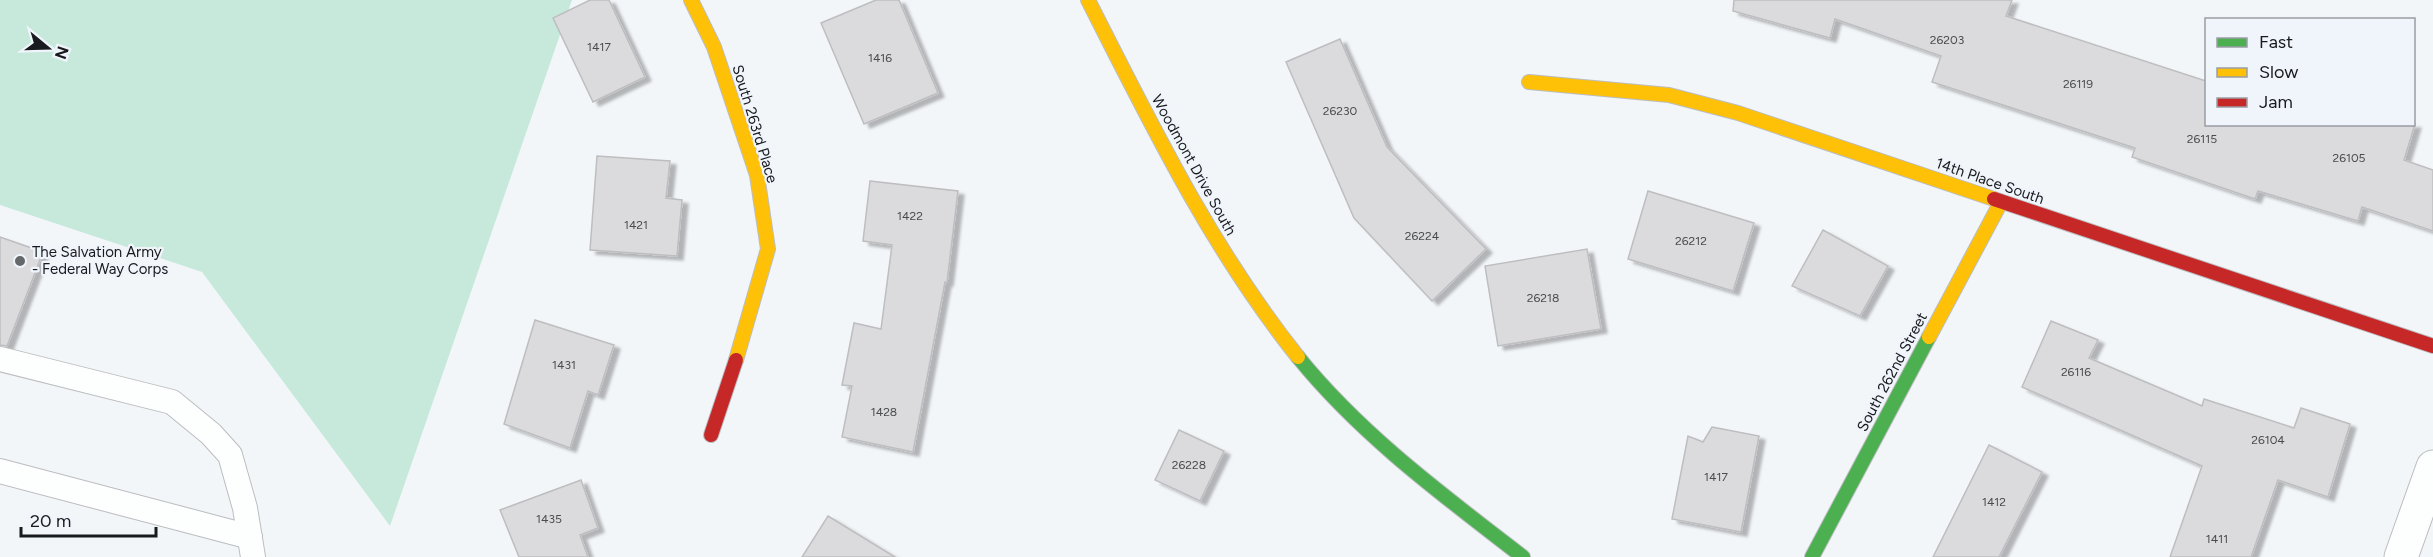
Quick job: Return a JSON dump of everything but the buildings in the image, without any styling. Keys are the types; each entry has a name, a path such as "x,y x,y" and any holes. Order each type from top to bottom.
{"street":[{"name":"South 263rd Place","path":"691,0 714,47 757,175 768,249 750,319 711,435"},
{"name":"Woodmont Drive South","path":"1088,0 1185,188 1233,267 1282,334 1348,411 1457,507 1523,557"},
{"name":"14th Place South","path":"1529,82 1669,95 1780,126 2433,346"},
{"name":"South 262nd Street","path":"1812,557 2001,202"},
{"path":"2401,557 2433,467"}],"lane":[{"path":"0,359 172,402 211,434 230,455 251,547 0,471"}],"green space":[{"path":"0,0 572,0 390,526 202,272 0,205"}],"traffic: fast":[{"path":"1812,557 1929,337"},
{"path":"1298,357 1349,413 1404,463 1523,557"}],"traffic: slow":[{"path":"691,0 714,47 757,175 768,249 736,360"},
{"path":"1088,0 1159,139 1210,229 1237,273 1298,357"},
{"path":"1529,82 1669,95 1738,113 1994,199"},
{"path":"1929,337 2001,202"}],"traffic: jam":[{"path":"1994,199 2433,346"},
{"path":"711,435 736,360"}],"place":[{"name":"The Salvation Army - Federal Way Corps","path":"20,261"}]}
